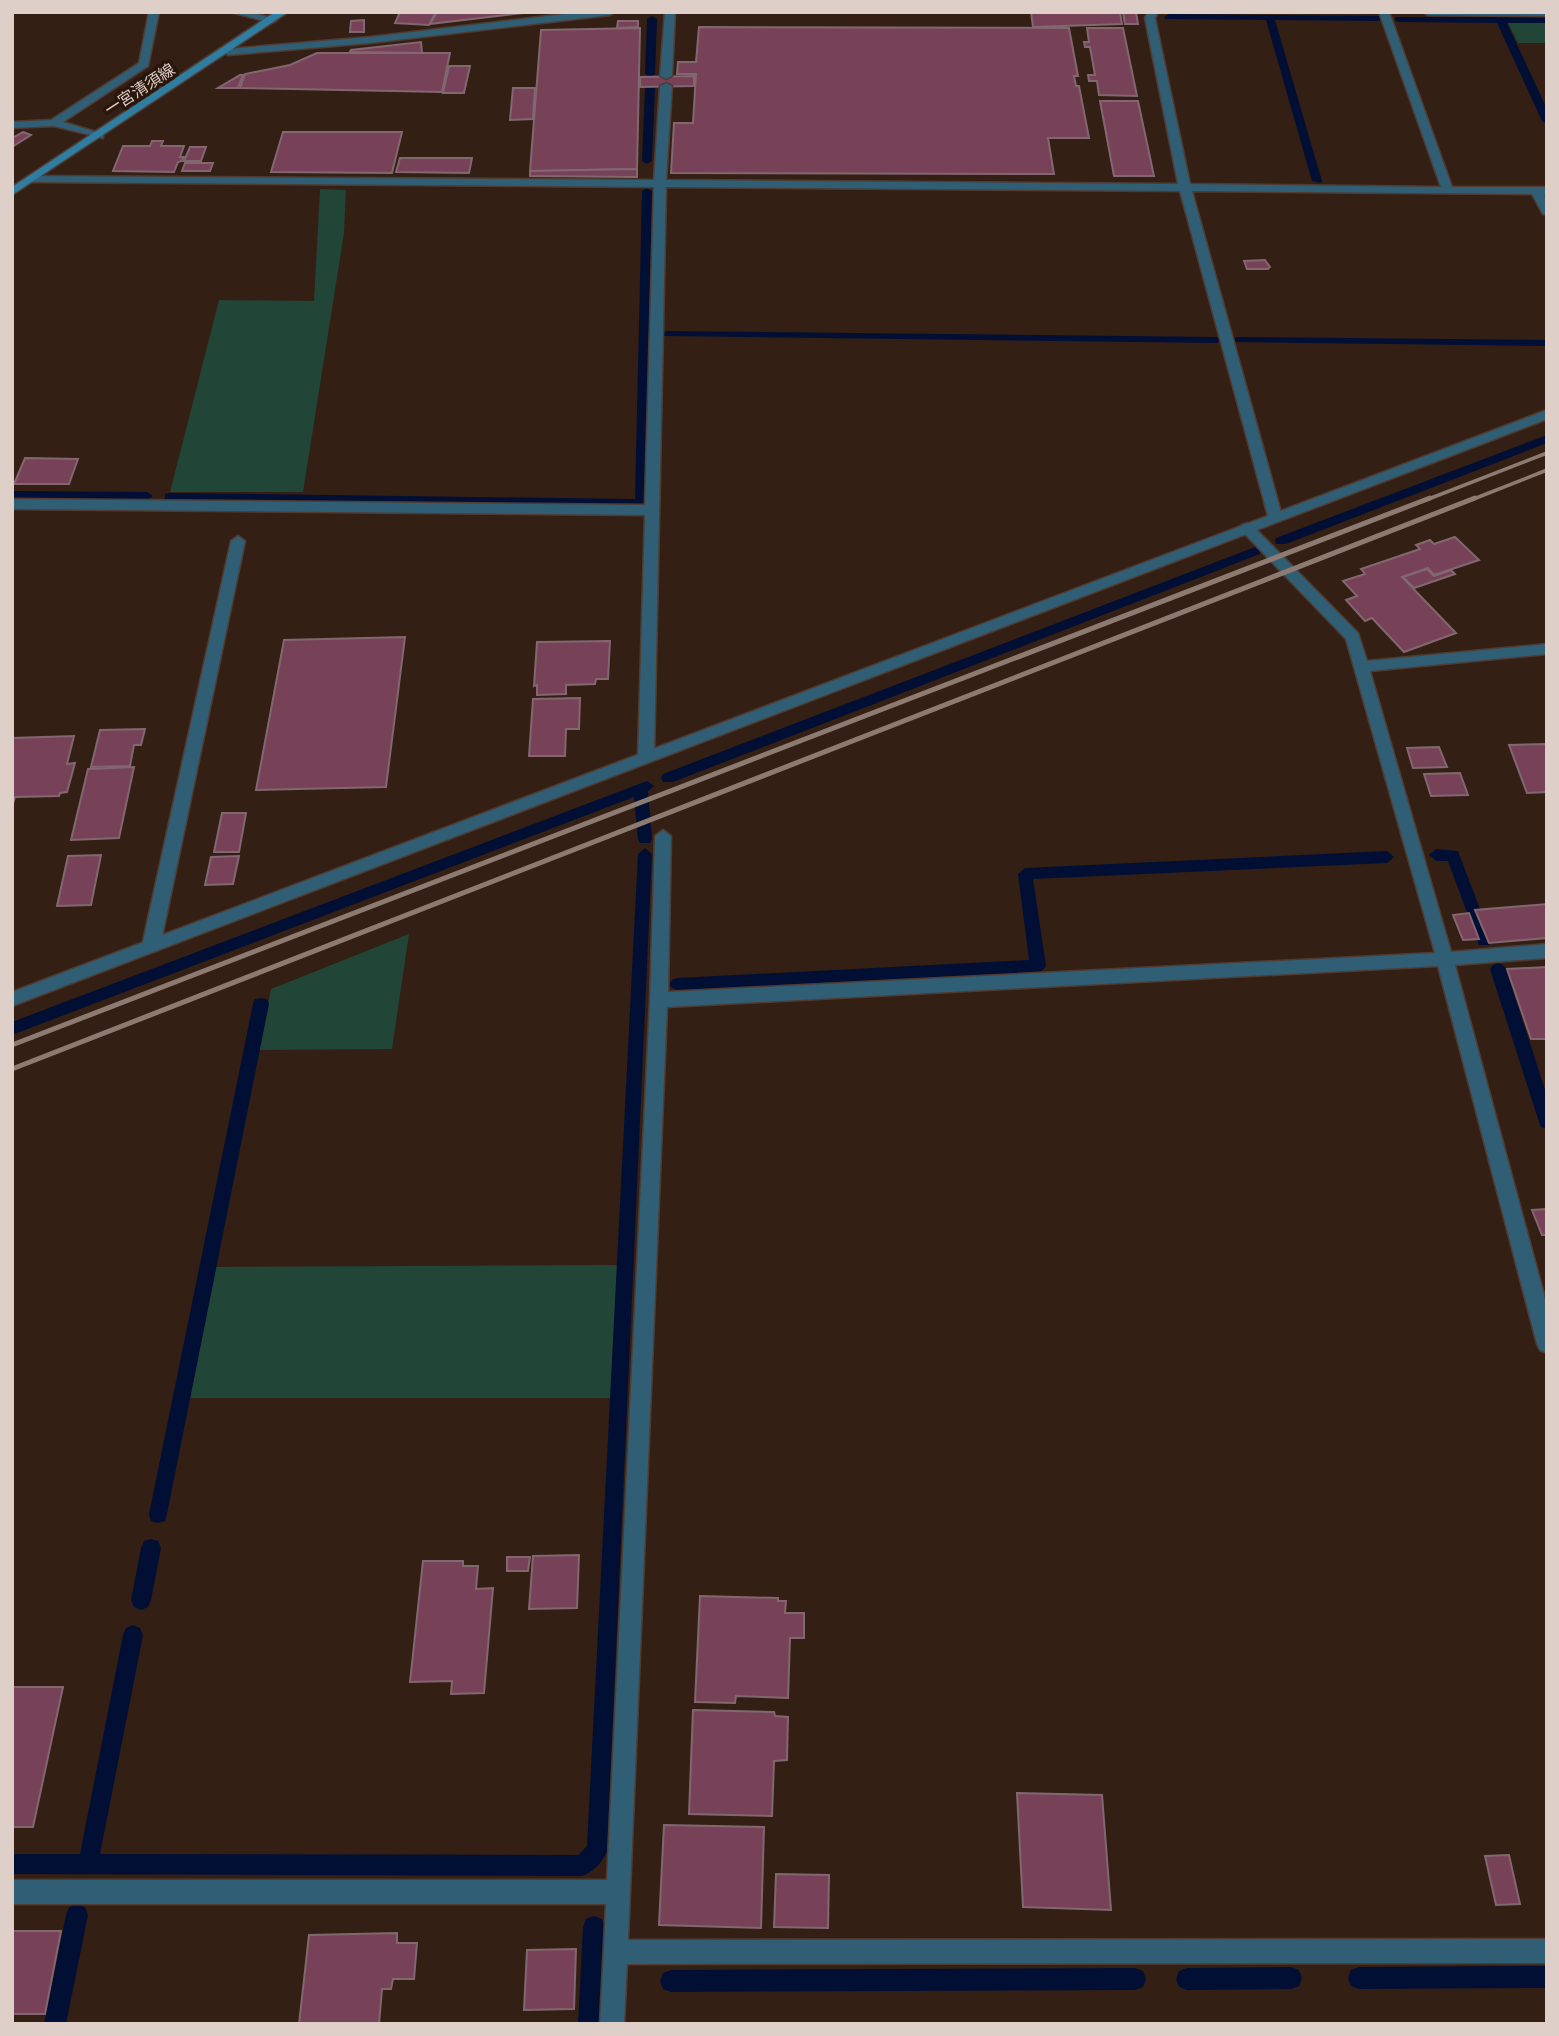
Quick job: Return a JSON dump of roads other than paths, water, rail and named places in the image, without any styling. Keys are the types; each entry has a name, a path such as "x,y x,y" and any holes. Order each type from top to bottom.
{"main road":[{"name":"一宮清須線","path":"12,192 283,12"}],"street":[{"path":"54,123 144,64 154,12"},
{"path":"236,12 272,20"},
{"path":"228,51 394,38 610,12"},
{"path":"646,756 660,184 670,12"},
{"path":"1153,12 1150,18 1185,188 1275,516"},
{"path":"1384,12 1448,191"},
{"path":"1427,12 1547,13"},
{"path":"12,125 54,123 99,136"},
{"path":"32,178 1541,191 1547,211"},
{"path":"12,999 1547,414"},
{"path":"12,504 653,510"},
{"path":"1247,527 1353,637 1445,959 1547,1344"},
{"path":"151,946 238,541"},
{"path":"1361,667 1547,649"},
{"path":"612,2024 659,1000 663,836"},
{"path":"659,1000 1445,959 1547,951"},
{"path":"12,1892 619,1892"},
{"path":"615,1952 1547,1951"}],"waterway":[{"path":"1169,17 1378,18"},
{"path":"1270,18 1317,181"},
{"path":"650,74 652,19"},
{"path":"1398,19 1547,20"},
{"path":"1501,20 1547,121"},
{"path":"647,161 650,88"},
{"path":"169,497 641,503 647,191"},
{"path":"668,334 1216,340"},
{"path":"1236,340 1547,343"},
{"path":"1281,541 1547,439"},
{"path":"12,495 147,496"},
{"path":"668,778 1255,551"},
{"path":"641,788 647,786"},
{"path":"12,1029 641,788"},
{"path":"641,788 645,839"},
{"path":"12,1864 582,1866 597,1851 645,854"},
{"path":"1436,855 1453,855 1484,941"},
{"path":"677,984 1038,966 1025,874 1387,857"},
{"path":"1498,969 1547,1122"},
{"path":"158,1514 261,1004"},
{"path":"141,1600 151,1548"},
{"path":"88,1864 133,1635"},
{"path":"55,2024 77,1915"},
{"path":"589,2024 594,1927"},
{"path":"1359,1978 1547,1977"},
{"path":"1187,1979 1291,1978"},
{"path":"671,1981 1135,1979"}],"railway":[{"path":"1426,500 1547,453"},
{"path":"1471,500 1547,470"},
{"path":"12,1045 1430,498"},
{"path":"12,1069 1475,498"}]}
